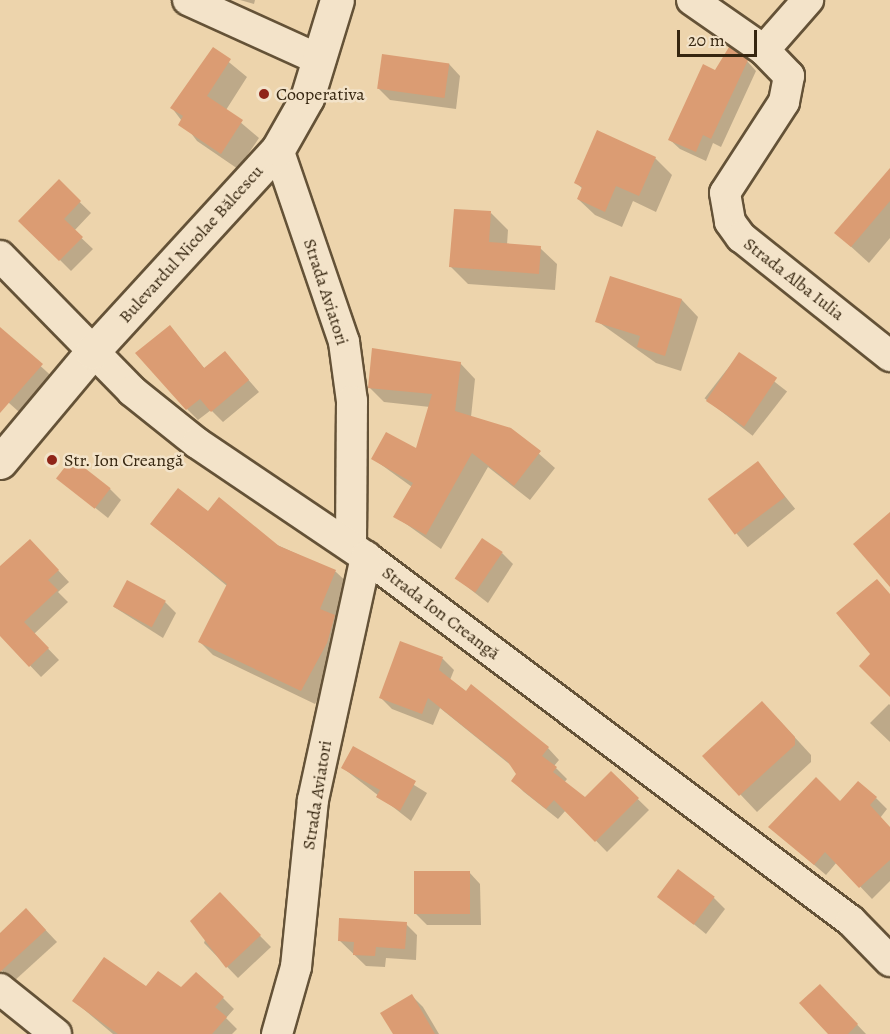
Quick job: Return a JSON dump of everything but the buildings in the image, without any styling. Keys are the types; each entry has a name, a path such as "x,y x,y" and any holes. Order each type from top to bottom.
{"main road":[{"name":"Bulevardul Nicolae Bălcescu","path":"0,462 92,352 278,149 320,60 337,0"}],"street":[{"path":"188,0 320,60"},
{"name":"Strada Alba Iulia","path":"692,0 764,50 784,69 790,88 725,193 729,222 741,237 890,356"},
{"path":"764,50 808,0"},
{"name":"Strada Aviatori","path":"277,1034 296,967 313,800 358,552 352,401 344,342 278,149"},
{"name":"Strada Ion Creangă","path":"0,256 92,352 197,443 358,552 851,921 890,961"},
{"path":"0,989 57,1034"}],"place":[{"name":"Cooperativa","path":"264,94"},
{"name":"Str. Ion Creangă","path":"52,460"}]}
